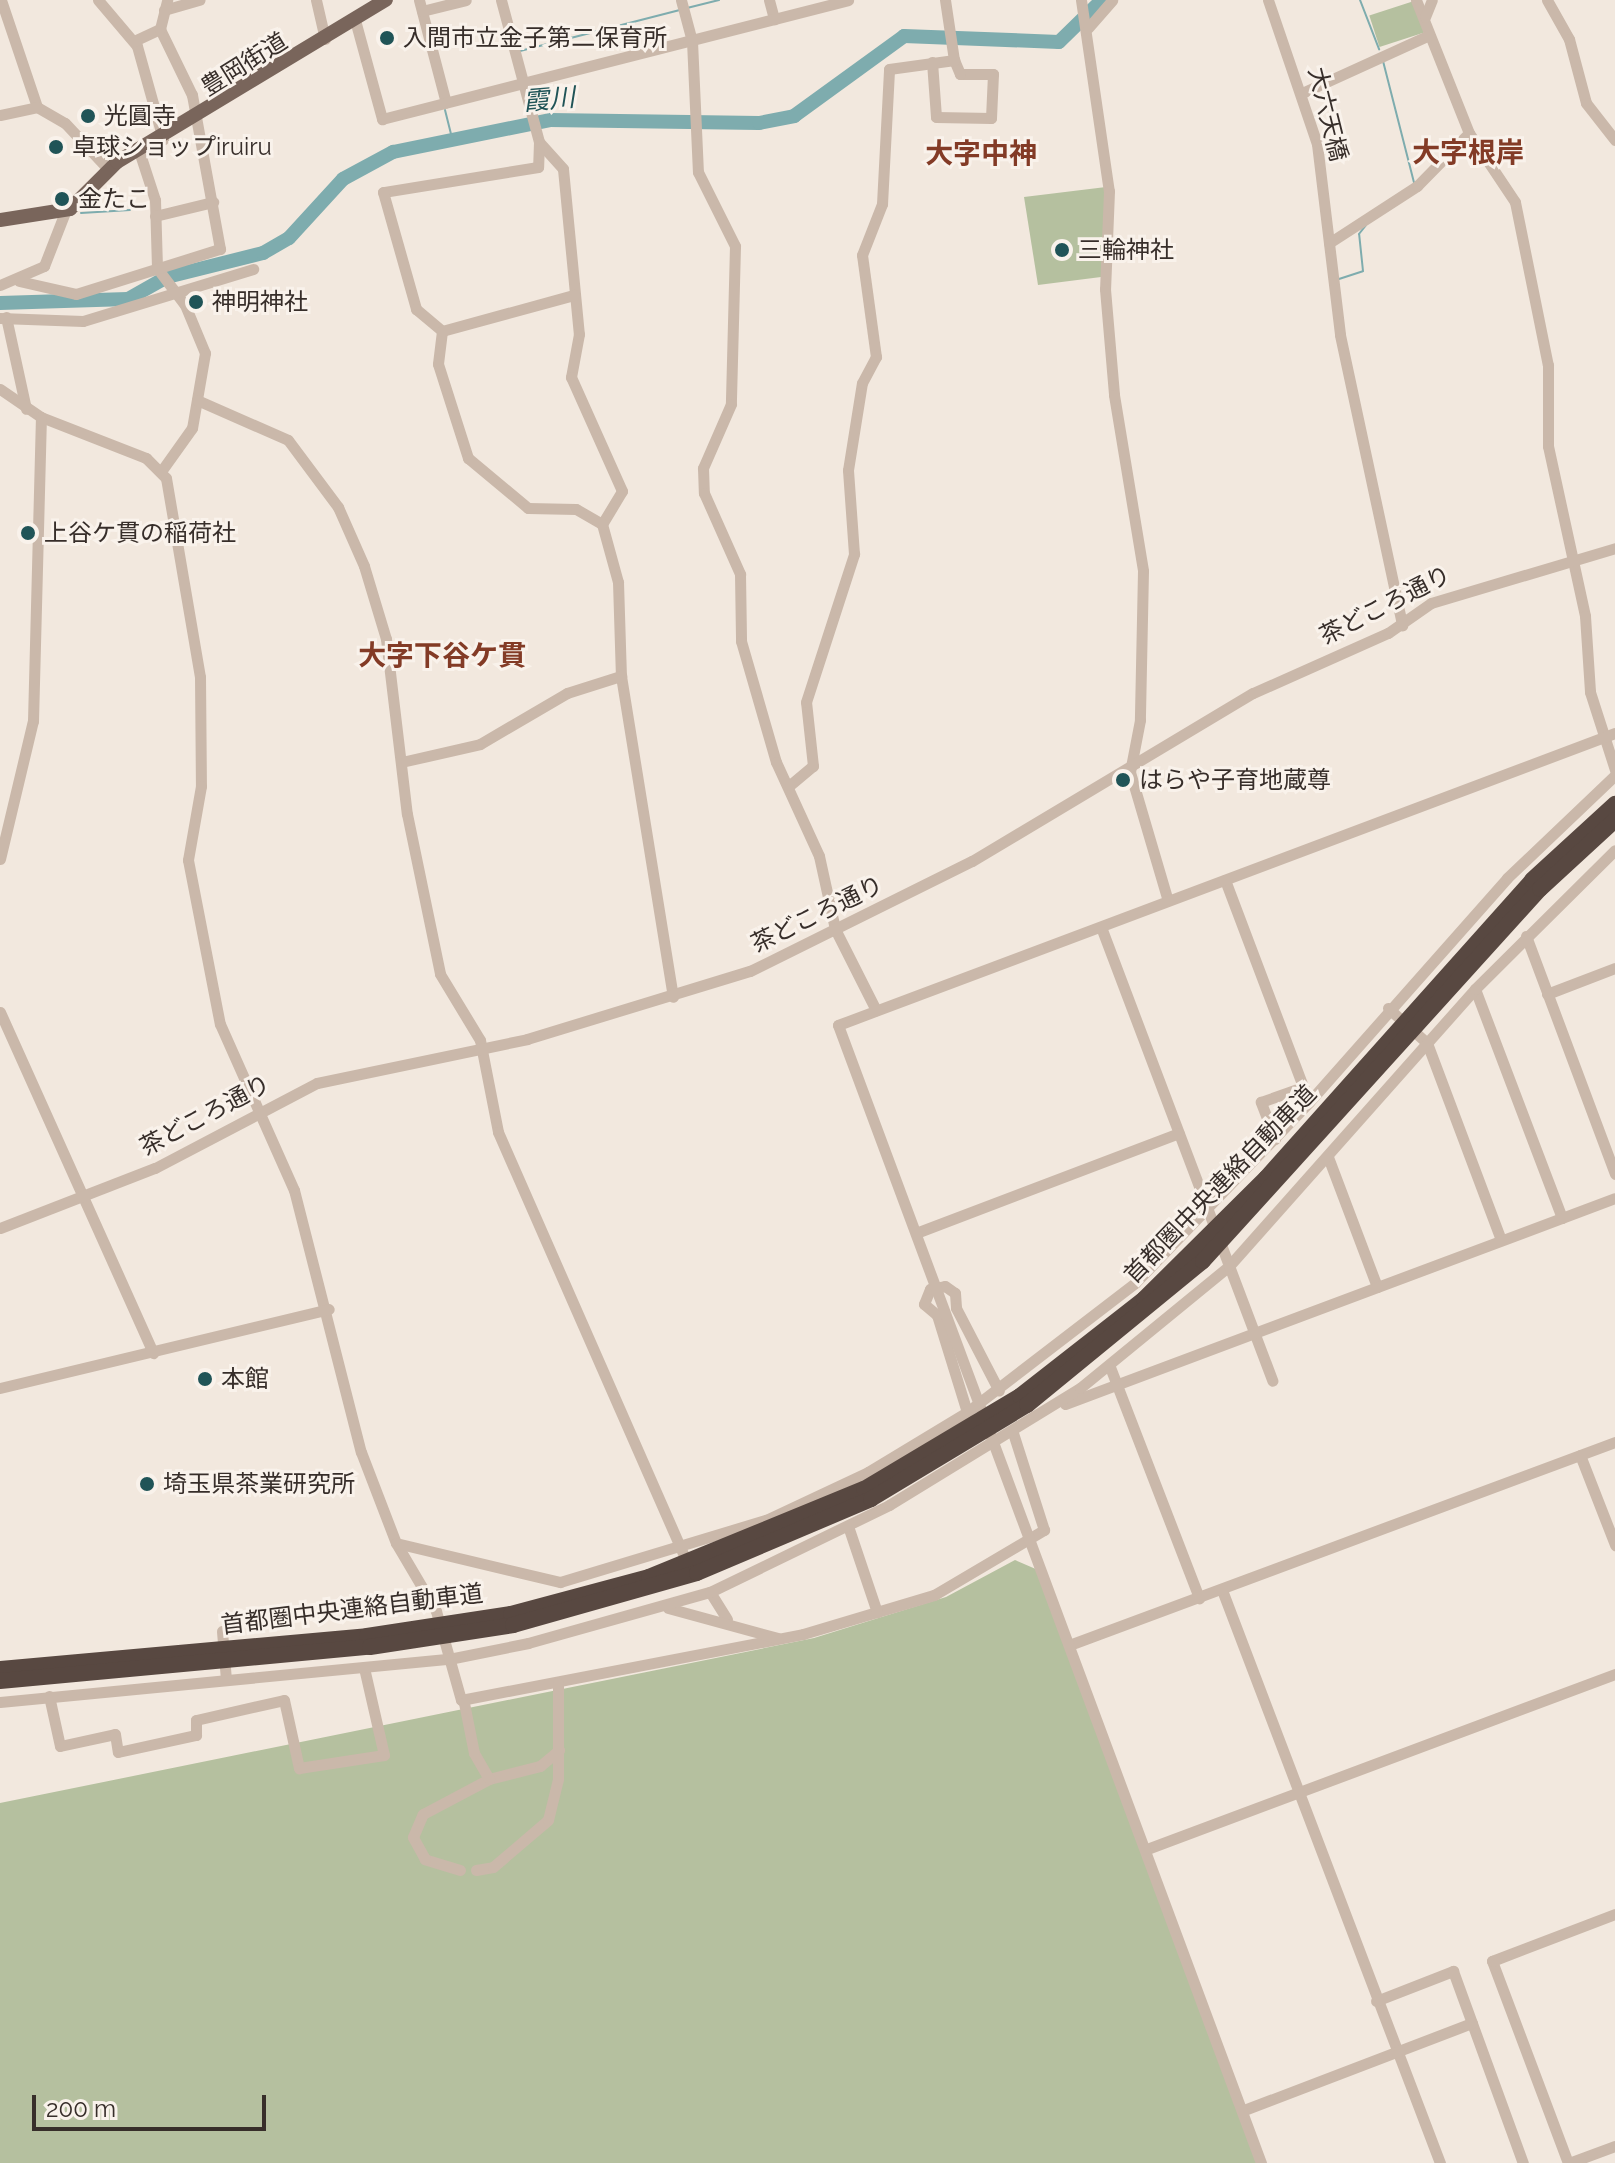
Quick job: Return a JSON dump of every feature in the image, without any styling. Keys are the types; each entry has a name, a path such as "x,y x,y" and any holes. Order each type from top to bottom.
{"highway":[{"name":"首都圏中央連絡自動車道","path":"0,1669 367,1636 511,1614 649,1577 864,1489 1020,1396 1144,1299 1266,1178 1532,880 1615,804"},
{"name":"首都圏中央連絡自動車道","path":"0,1681 370,1647 513,1625 697,1573 871,1499 1027,1405 1162,1299 1276,1186 1540,889 1615,820"}],"main road":[{"name":"豊岡街道","path":"65,212 108,169 197,120 386,0"},
{"path":"0,220 65,212"}],"street":[{"path":"1,0 37,107 65,123 108,169"},
{"path":"98,0 134,41 163,139"},
{"path":"19,281 76,294 220,249 197,120 160,29 166,5 200,0"},
{"path":"446,103 421,5 466,0"},
{"path":"442,331 416,309 383,192 538,167 538,140 501,0"},
{"path":"681,0 692,41 694,135 703,189 735,246 736,274 727,345 731,404 703,468 704,493 740,574 741,641 776,762 790,785 819,856 835,929 876,1010"},
{"path":"769,0 774,19"},
{"path":"355,20 382,119 848,0"},
{"path":"932,62 936,117 991,118 993,74 960,74 945,0"},
{"path":"1081,0 1089,32 1109,191 1106,317 1143,571 1140,720 1130,772 1168,901"},
{"path":"1089,32 1112,0"},
{"name":"大六天橋","path":"1268,0 1317,144 1345,363 1402,625"},
{"path":"396,1543 560,1582 681,1549 766,1520 868,1472 967,1412 999,1391 1135,1283 1210,1211 1309,1102 1405,988 1615,772 1602,738 1548,446 1548,365 1519,215 1469,133 1416,0"},
{"path":"1425,17 1432,0"},
{"path":"1547,0 1569,39 1586,103 1615,140"},
{"path":"319,1 325,39"},
{"path":"134,41 160,29"},
{"path":"1302,93 1429,35"},
{"path":"790,785 813,766 806,702 854,554 848,470 862,383 876,357 862,255 882,204 889,69 954,56"},
{"path":"0,115 37,107"},
{"path":"1329,243 1417,186 1469,133"},
{"path":"538,140 563,169 579,334 571,377 622,491 602,524 620,596 621,676 673,997"},
{"path":"139,151 155,216 157,267 170,291 185,305 205,353 188,438 162,470 200,677 201,786 189,868 220,1024 294,1190 329,1309 361,1452 396,1543 436,1611 464,1703 474,1753 489,1779"},
{"path":"155,216 213,202"},
{"path":"0,285 19,281 49,259 65,212"},
{"path":"26,409 3,317 83,321 170,291 253,269"},
{"path":"442,331 574,295"},
{"path":"442,331 438,364 479,471 537,512 576,509 602,524"},
{"path":"0,389 41,417 162,470"},
{"path":"197,400 210,411 275,430 338,507 377,600 406,761 407,814 437,961 482,1047 498,1132 681,1549 701,1591 727,1619"},
{"path":"0,859 33,721 41,417"},
{"name":"茶どころ通り","path":"0,1228 85,1197 317,1083 482,1047 673,997 835,929 1130,772 1253,693 1402,625 1452,593 1615,548"},
{"path":"406,761 480,744 567,693 621,676"},
{"path":"1261,2163 1035,1540 935,1287 838,1025 1615,733"},
{"path":"0,1702 226,1678 364,1668 447,1654 664,1607 848,1526 1013,1433 1110,1367 1228,1262 1328,1157 1475,989 1615,850"},
{"path":"1225,880 1309,1102"},
{"path":"1101,927 1273,1381"},
{"path":"1526,936 1615,1174"},
{"path":"1547,994 1615,968"},
{"path":"1475,989 1562,1218"},
{"path":"1388,1008 1427,1043 1501,1240"},
{"path":"0,1012 153,1353"},
{"path":"1275,1139 1261,1102 1303,1087"},
{"path":"916,1233 1179,1133"},
{"path":"1328,1157 1377,1287"},
{"path":"1047,1411 1615,1198"},
{"path":"935,1287 955,1293 956,1308 999,1391"},
{"path":"935,1287 924,1304 937,1315 967,1412"},
{"path":"0,1388 329,1309"},
{"path":"1110,1367 1199,1598"},
{"path":"464,1703 779,1638 934,1595 1035,1540 1047,1522 1013,1433"},
{"path":"1072,1644 1615,1442"},
{"path":"1580,1455 1615,1545"},
{"path":"848,1526 877,1612"},
{"path":"1222,1590 1440,2163"},
{"path":"664,1607 727,1619 779,1638"},
{"path":"222,1631 226,1678"},
{"path":"49,1696 60,1746 115,1734 118,1752 196,1735 196,1720 284,1700 299,1768 384,1755 364,1668"},
{"path":"1147,1849 1615,1674"},
{"path":"476,1870 493,1867 541,1831 558,1779 558,1683"},
{"path":"460,1870 425,1859 415,1828 423,1814 489,1779 540,1766 559,1750"},
{"path":"540,1766 558,1779"},
{"path":"1615,1914 1492,1961 1568,2163 1615,2146"},
{"path":"1376,2001 1453,1971 1523,2163"},
{"path":"1244,2110 1472,2023"}],"green space":[{"path":"1414,1 1424,32 1379,47 1369,16"},
{"path":"1106,187 1101,277 1038,285 1024,197"},
{"path":"1015,1560 1038,1570 1258,2163 0,2163 0,1803 814,1638 946,1597"}],"waterway":[{"path":"687,8 719,0"},
{"name":"霞川","path":"0,303 128,299 167,277 263,253 289,238 343,179 393,152 550,120 759,123 794,116 904,36 1059,42 1102,0"},
{"path":"1360,0 1379,49"},
{"path":"520,51 680,10"},
{"path":"1383,61 1414,183"},
{"path":"445,110 452,139"},
{"path":"81,213 130,210"},
{"path":"1339,279 1363,271 1359,234 1366,225"}],"place":[{"name":"入間市立金子第二保育所","path":"387,38"},
{"name":"光圓寺","path":"88,116"},
{"name":"卓球ショップiruiru","path":"56,147"},
{"name":"金たこ","path":"62,199"},
{"name":"三輪神社","path":"1062,250"},
{"name":"神明神社","path":"196,302"},
{"name":"上谷ケ貫の稲荷社","path":"28,533"},
{"name":"はらや子育地蔵尊","path":"1123,780"},
{"name":"本館","path":"205,1379"},
{"name":"埼玉県茶業研究所","path":"147,1484"}],"district":[{"name":"大字根岸","path":"1468,153"},
{"name":"大字中神","path":"981,154"},
{"name":"大字下谷ケ貫","path":"442,656"}]}
